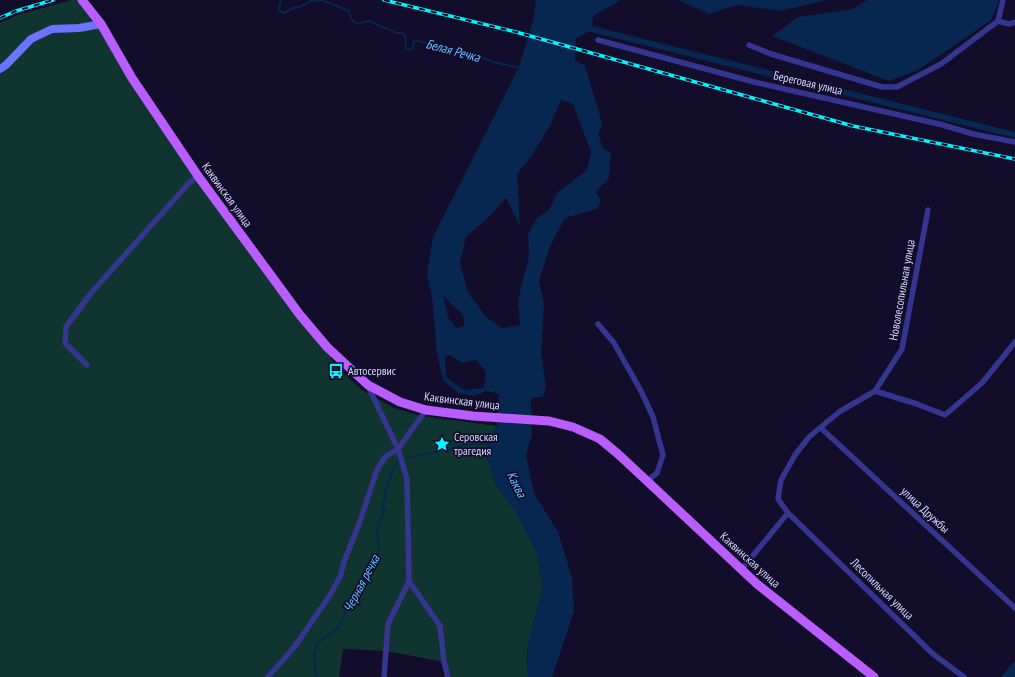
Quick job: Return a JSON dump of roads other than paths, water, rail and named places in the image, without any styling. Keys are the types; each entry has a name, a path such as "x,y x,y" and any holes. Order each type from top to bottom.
{"main road":[{"name":"Каквинская улица","path":"82,0 101,24 132,78 198,176 300,315 327,347 368,385 400,402 426,410 473,416 549,421 573,427 600,439 648,481 741,570 874,677"}],"street":[{"path":"749,44 771,54 882,87 897,86 941,64 998,21 1002,0"},
{"path":"998,21 1009,24 1015,22"},
{"path":"0,69 6,65 31,39 52,30 79,28 101,24"},
{"name":"Береговая улица","path":"598,40 754,82 943,125 974,134 1015,142"},
{"path":"87,365 65,343 66,327 91,293 189,183 198,176"},
{"name":"Новолесопильная улица","path":"788,513 778,499 781,480 795,455 810,437 839,412 875,391 902,349 928,210"},
{"path":"598,324 614,343 653,417 663,455 657,472 648,481"},
{"path":"875,391 918,404 945,415 982,383 1015,342"},
{"path":"368,385 398,449 407,479 409,581 388,624 384,677"},
{"path":"268,677 280,664 309,626 340,577 344,562 360,524 377,470 385,457 398,449 426,410"},
{"name":"улица Дружбы","path":"821,428 1015,608"},
{"path":"741,570 788,513"},
{"name":"Лесопильная улица","path":"788,513 933,654 964,677"},
{"path":"409,581 440,626 444,662 448,677"}],"water":[{"name":"Каква","path":"536,0 621,0 593,16 592,29 576,39 575,60 585,66 603,126 598,133 603,149 611,153 609,178 596,192 601,201 597,209 565,218 550,246 539,281 544,304 541,353 546,387 543,397 531,398 532,435 526,455 534,493 558,532 572,577 574,611 552,677 528,677 527,648 543,589 537,553 516,511 496,485 485,452 497,426 499,394 487,391 474,396 458,393 443,380 437,354 433,304 427,273 433,237 519,67 533,20","holes":["561,100 573,104 591,152 587,170 558,192 549,210 537,218 528,234 529,256 518,300 520,325 502,328 486,317 468,292 460,263 466,237 490,216 506,198 520,226 517,174 531,157 550,126","443,295 463,315 464,326 456,328 448,317","450,355 462,363 476,360 486,372 484,388 464,390 446,377 445,357"]},
{"path":"678,0 826,0 781,11 737,5 709,14"},
{"path":"867,0 998,0 998,4 991,20 918,70 889,81 772,36 798,17 853,9"},
{"path":"1015,661 1015,677 1001,677 1014,662"}],"waterway":[{"name":"Белая Речка","path":"281,0 279,10 283,13 311,1 321,0"},
{"name":"Белая Речка","path":"322,0 349,11 351,18 356,23 361,24 369,21 396,33 403,33 405,36 406,49 410,50 413,48 414,40 451,51 472,54 493,62 521,68"},
{"path":"585,29 592,29 1015,135"},
{"name":"Черная речка","path":"407,458 462,446 491,443"},
{"name":"Черная речка","path":"316,677 314,653 318,642 338,628 345,613 352,606 367,570 379,550 377,529 385,509 383,508 388,482 399,460"}],"railway":[{"path":"0,18 16,11 53,0"},
{"path":"384,0 516,32 853,126 1015,159"}],"place":[{"name":"Автосервис","path":"336,371"},
{"name":"Серовская трагедия","path":"442,444"}]}
